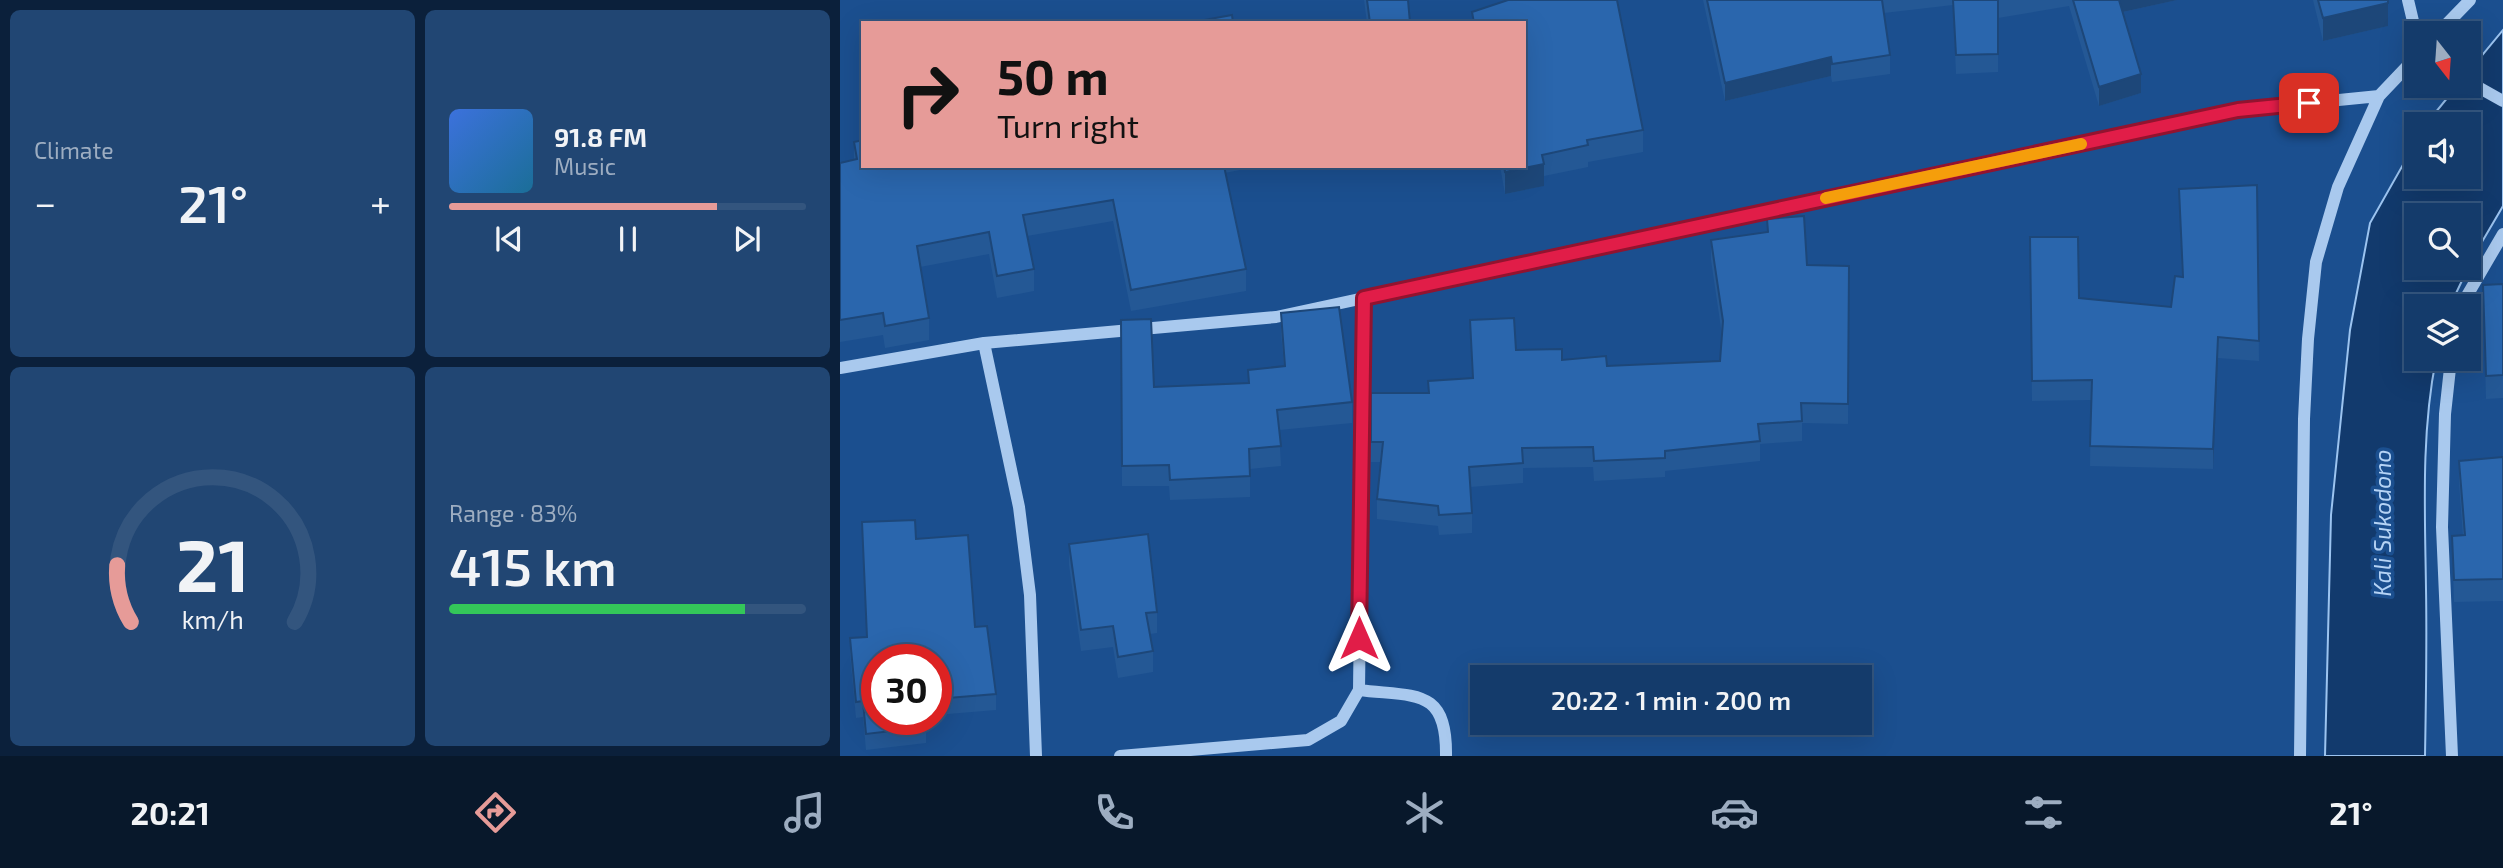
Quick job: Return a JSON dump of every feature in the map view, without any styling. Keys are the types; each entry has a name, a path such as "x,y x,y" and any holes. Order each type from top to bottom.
{"street":[{"path":"2408,0 2413,21"},
{"path":"2450,21 2470,0"},
{"path":"2300,756 2304,419 2308,339 2316,262 2338,187 2379,96 2404,70"},
{"path":"2482,90 2503,102"},
{"path":"840,368 984,343 1276,317 2238,110 2379,96"},
{"path":"2468,294 2503,234"},
{"path":"1120,756 1308,740 1341,720 1359,690 1364,298"},
{"path":"984,343 1008,443 1030,595 1036,756"},
{"path":"2450,371 2445,414 2442,527 2452,756"},
{"path":"1359,690 1426,699 1436,706 1446,730 1446,756"}],"water":[{"name":"Kali Sukodono","path":"2503,30 2503,206 2481,244 2481,203 2404,203 2404,280 2462,280 2456,294 2404,294 2404,371 2434,371 2425,473 2425,756 2325,756 2331,515 2350,330 2370,223 2404,163 2404,189 2481,189 2481,112 2436,112 2447,98 2482,98 2482,55"}],"building":[{"path":"1367,0 1408,0 1410,21 1370,21"},
{"path":"1508,0 1617,0 1643,130 1587,140 1588,145 1542,155 1544,164 1526,168 1526,21 1474,21 1472,12"},
{"path":"1707,0 1882,0 1890,55 1832,64 1831,57 1725,83"},
{"path":"1953,0 1998,0 1998,54 1956,55"},
{"path":"2073,0 2119,0 2141,74 2099,87"},
{"path":"2318,0 2388,0 2388,3 2323,18"},
{"path":"1232,15 1233,21 1199,21"},
{"path":"861,140 861,168 1224,168 1246,269 1131,290 1113,200 1023,215 1034,269 997,276 989,232 917,246 929,318 885,326 883,313 840,320 840,163 857,159 854,142"},
{"path":"1504,168 1524,168 1505,172"},
{"path":"2257,185 2259,341 2218,337 2213,449 2090,446 2092,380 2032,381 2030,237 2078,237 2079,298 2171,307 2175,276 2183,277 2179,189"},
{"path":"1804,216 1807,265 1849,266 1848,404 1801,403 1802,421 1758,424 1760,441 1665,451 1665,458 1594,461 1593,447 1522,448 1523,463 1469,467 1472,513 1439,515 1438,506 1377,499 1383,442 1371,442 1371,393 1429,393 1428,381 1473,378 1470,320 1514,318 1516,350 1562,349 1562,360 1606,356 1607,366 1720,361 1723,321 1711,240 1768,232 1767,219"},
{"path":"2503,284 2503,375 2486,376 2483,285"},
{"path":"1339,307 1352,402 1277,410 1281,446 1249,449 1250,476 1170,480 1169,465 1122,466 1121,320 1151,319 1154,387 1249,383 1248,370 1285,366 1281,313"},
{"path":"2503,457 2503,579 2454,580 2452,536 2465,535 2459,461"},
{"path":"915,520 916,539 968,535 975,627 987,626 996,694 952,698 952,644 861,644 861,701 856,702 850,638 867,637 862,522"},
{"path":"1148,534 1157,612 1146,613 1153,651 1118,657 1113,626 1081,630 1069,544"}],"slow traffic":[{"path":"1826,198 2081,144"}],"route":[{"path":"1359,638 1364,298 2238,110 2309,103"}]}
